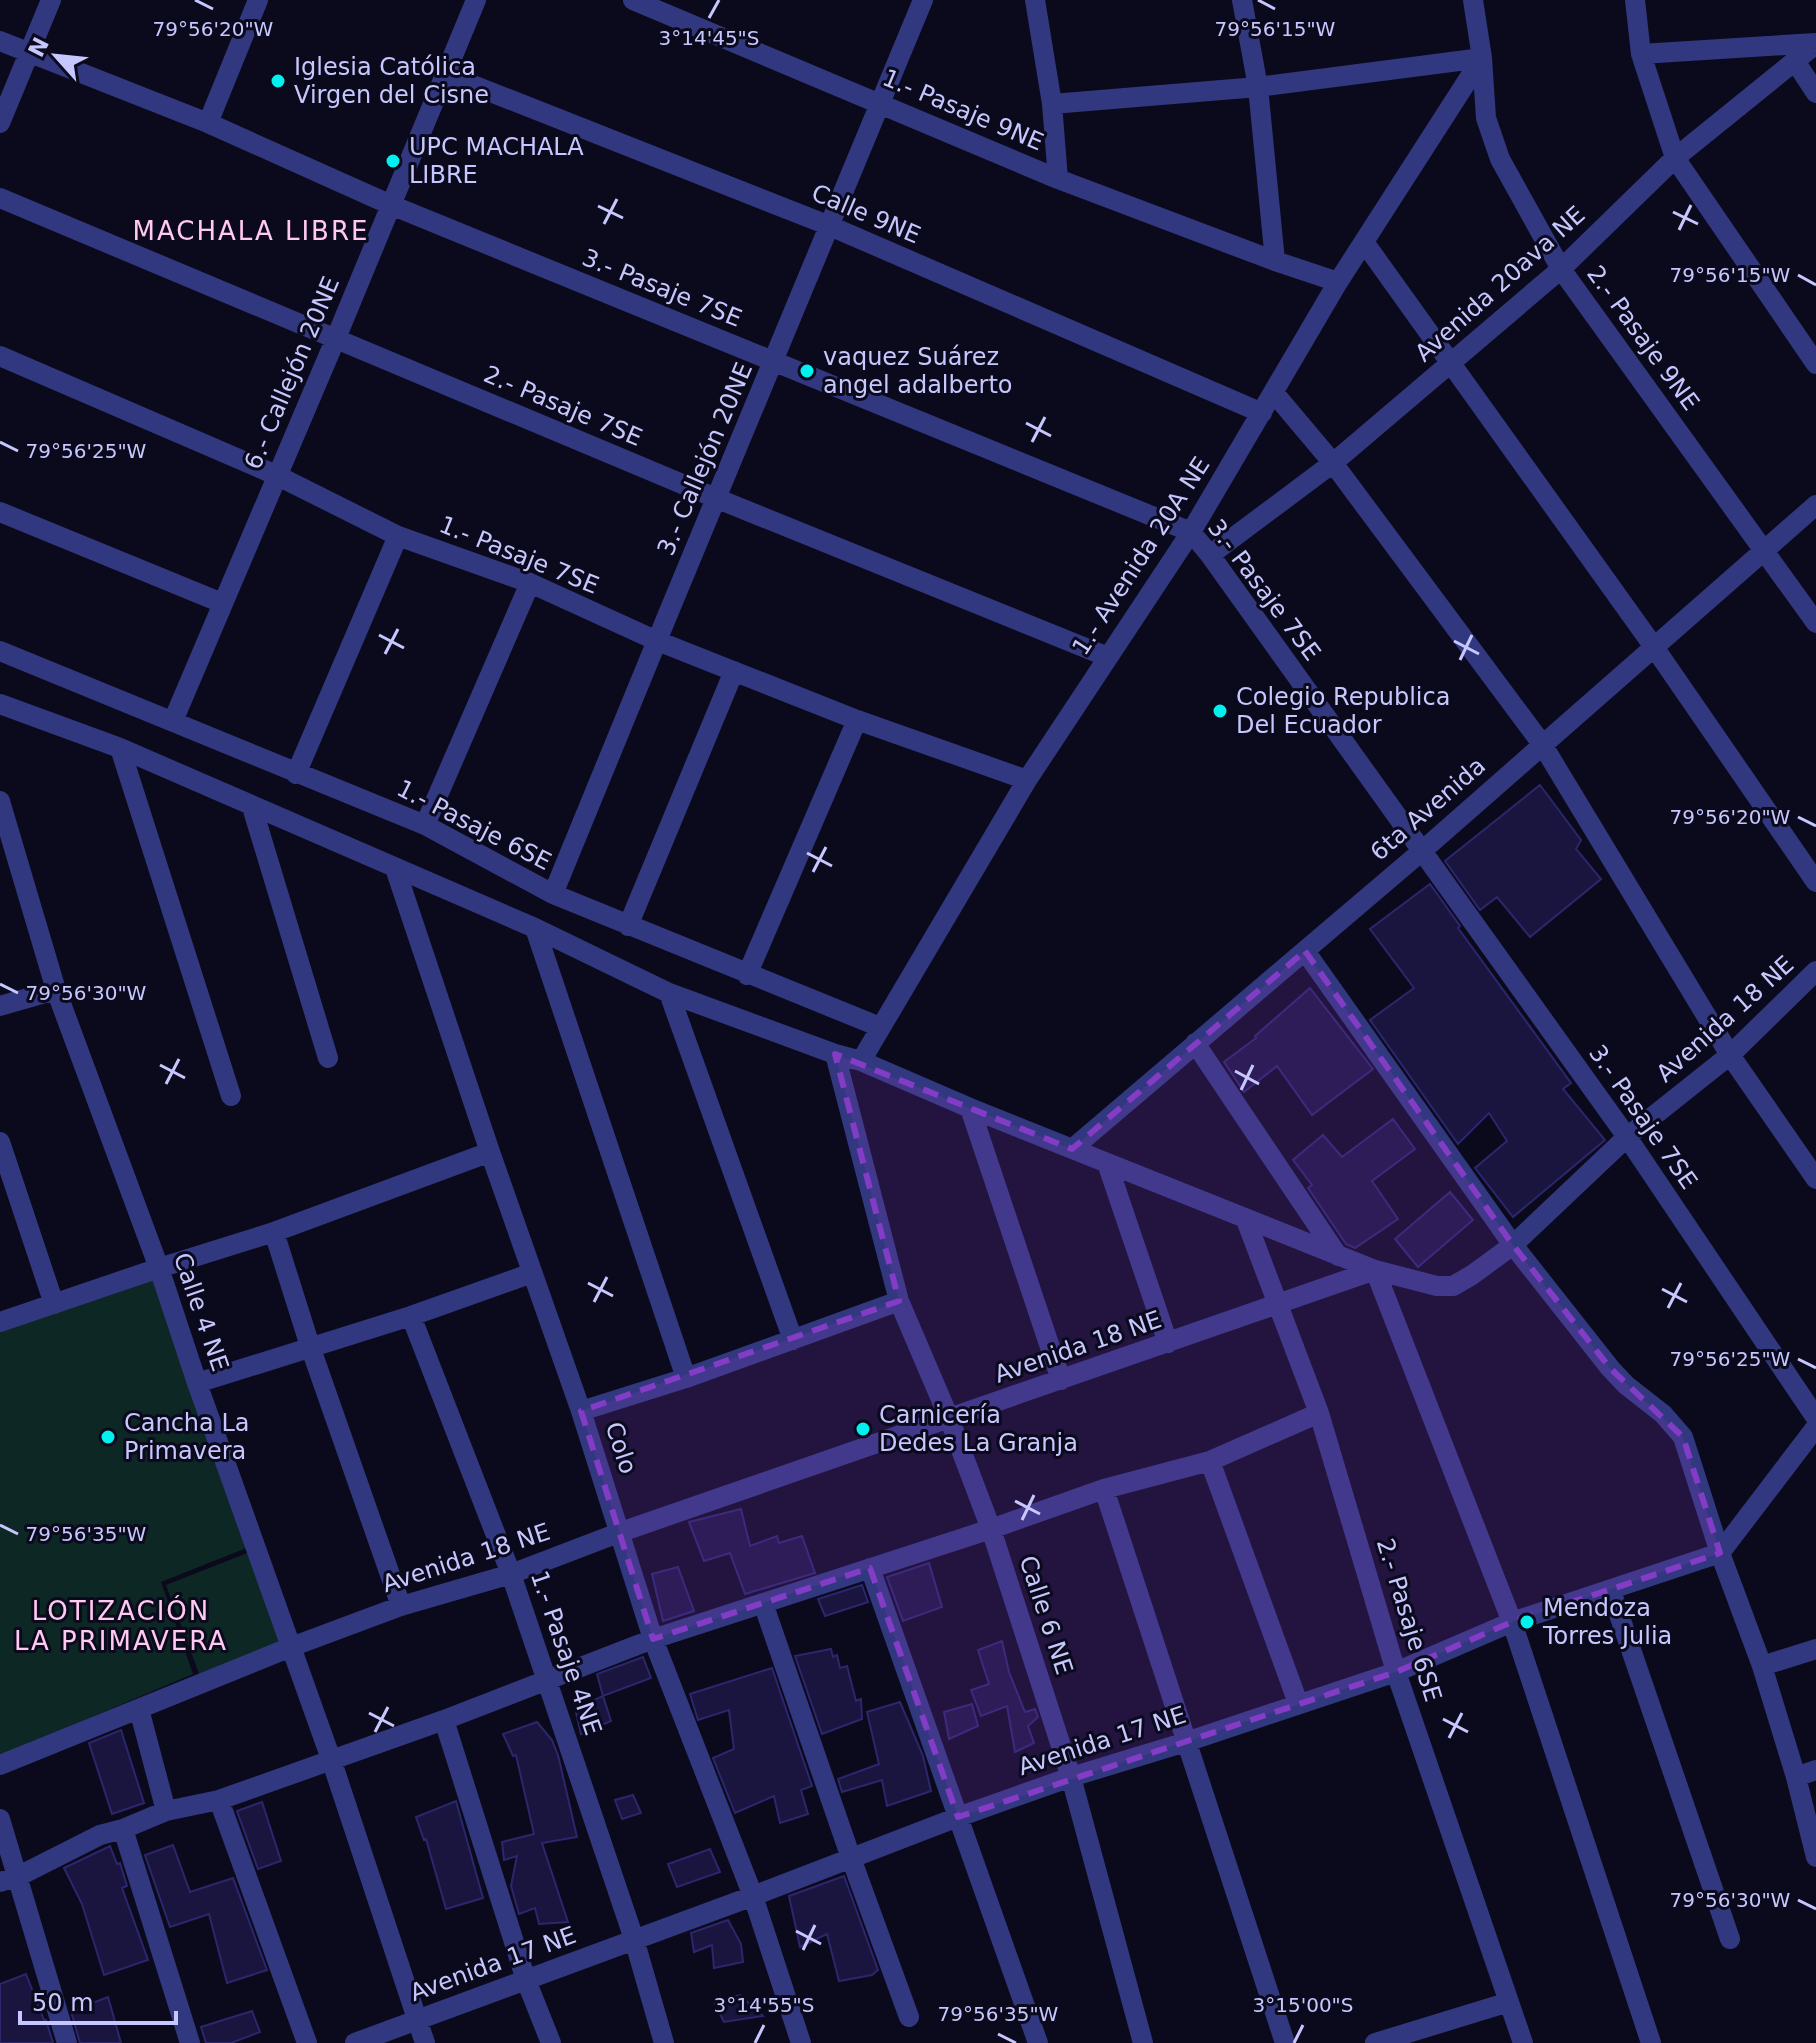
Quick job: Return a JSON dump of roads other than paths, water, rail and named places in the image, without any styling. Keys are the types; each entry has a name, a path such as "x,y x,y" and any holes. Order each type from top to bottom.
{"street":[{"path":"0,123 51,0"},
{"path":"208,123 258,0"},
{"name":"6.- Callejón 20NE","path":"173,721 476,0"},
{"name":"1.- Pasaje 9NE","path":"633,0 1058,179 1338,282"},
{"name":"3.- Callejón 20NE","path":"553,894 655,640 718,499 923,0"},
{"path":"1035,0 1052,104 1058,179"},
{"path":"1242,0 1258,87 1275,261"},
{"name":"2.- Pasaje 9NE","path":"1473,0 1482,58 1486,118 1495,146 1561,269 1816,623"},
{"path":"1635,0 1641,54 1675,158 1816,364"},
{"name":"3.- Pasaje 7SE","path":"0,41 208,123 391,205 1191,532 1627,1137 1816,1418"},
{"path":"1641,54 1816,44"},
{"name":"Avenida 20ava NE","path":"1210,555 1333,463 1561,269 1675,158 1816,44"},
{"path":"1052,104 1258,87 1482,58"},
{"name":"1.- Avenida 20A NE","path":"861,1061 1027,780 1191,532 1338,282 1482,58"},
{"path":"1795,61 1816,93"},
{"name":"Calle 9NE","path":"445,74 830,226 1262,413"},
{"name":"2.- Pasaje 7SE","path":"0,198 718,499 1108,657"},
{"path":"1364,242 1449,365 1654,647 1816,882"},
{"name":"1.- Pasaje 7SE","path":"0,356 276,475 398,536 530,583 655,640 857,720 1027,780"},
{"path":"1274,393 1333,463 1542,744 1730,1055 1816,1179"},
{"name":"6ta Avenida","path":"1072,1149 1422,851 1816,505"},
{"path":"0,512 222,603"},
{"path":"296,774 398,536"},
{"path":"425,825 530,583"},
{"name":"1.- Pasaje 6SE","path":"0,651 425,825 553,894 880,1027"},
{"path":"628,926 734,671"},
{"path":"0,704 120,748 535,928 669,993 861,1061 970,1108 1375,1270 1512,1622 1651,2043"},
{"path":"747,975 857,720"},
{"path":"120,748 231,1096"},
{"name":"Calle 4 NE","path":"0,801 8,856 159,1268 331,1759 425,2043"},
{"path":"252,807 328,1058"},
{"name":"Colo","path":"395,868 581,1411 653,1639 753,1896 801,2043"},
{"path":"535,928 686,1378"},
{"path":"1305,951 1513,1245 1610,1368 1663,1414 1683,1437 1720,1553 1762,1666 1796,1777 1816,1857"},
{"name":"Avenida 18 NE","path":"0,1765 291,1647 401,1606 511,1574 621,1532 1375,1270 1437,1286 1453,1286 1513,1245 1627,1137 1730,1055 1816,971"},
{"path":"0,1006 56,990"},
{"path":"669,993 793,1340"},
{"path":"1195,1043 1338,1256"},
{"name":"Calle 6 NE","path":"835,1054 899,1301 949,1418 991,1529 1071,1777 1143,2043"},
{"path":"970,1108 1061,1380"},
{"path":"0,1142 54,1304"},
{"path":"0,1322 274,1232 490,1152"},
{"path":"1107,1163 1168,1343"},
{"name":"2.- Pasaje 6SE","path":"1246,1220 1319,1413 1396,1672 1523,2043"},
{"path":"274,1232 310,1346 401,1606"},
{"path":"197,1383 411,1316 532,1273"},
{"path":"581,1411 686,1378 899,1301"},
{"name":"1.- Pasaje 4NE","path":"411,1316 511,1574 634,1939 664,2043"},
{"path":"9,1879 100,1835 166,1811 219,1800 444,1720 653,1639 1104,1489 1210,1461 1319,1413"},
{"path":"1720,1553 1816,1427"},
{"path":"1210,1461 1298,1703"},
{"path":"1104,1489 1285,2043"},
{"name":"Avenida 17 NE","path":"355,2043 958,1817 1071,1777 1396,1672 1512,1622 1720,1553"},
{"path":"870,1568 1038,2043"},
{"path":"1611,1591 1730,1939"},
{"path":"763,1603 909,2017"},
{"path":"1762,1666 1816,1649"},
{"path":"139,1709 166,1811"},
{"path":"444,1720 526,1980 551,2043"},
{"path":"1796,1777 1816,1770"},
{"path":"219,1800 307,2043"},
{"path":"0,1819 9,1879 67,2043"},
{"path":"123,1829 190,2043"},
{"path":"1375,2043 1509,2002"}],"place":[{"name":"Iglesia Católica Virgen del Cisne","path":"278,81"},
{"name":"UPC MACHALA LIBRE","path":"393,161"},
{"name":"vaquez Suárez angel adalberto","path":"807,371"},
{"name":"Colegio Republica Del Ecuador","path":"1220,711"},
{"name":"Carnicería Dedes La Granja","path":"863,1429"},
{"name":"Cancha La Primavera","path":"108,1437"},
{"name":"Mendoza Torres Julia","path":"1527,1622"}],"district":[{"name":"MACHALA LIBRE","path":"251,231"},
{"name":"LOTIZACIÓN LA PRIMAVERA","path":"121,1626"}]}
